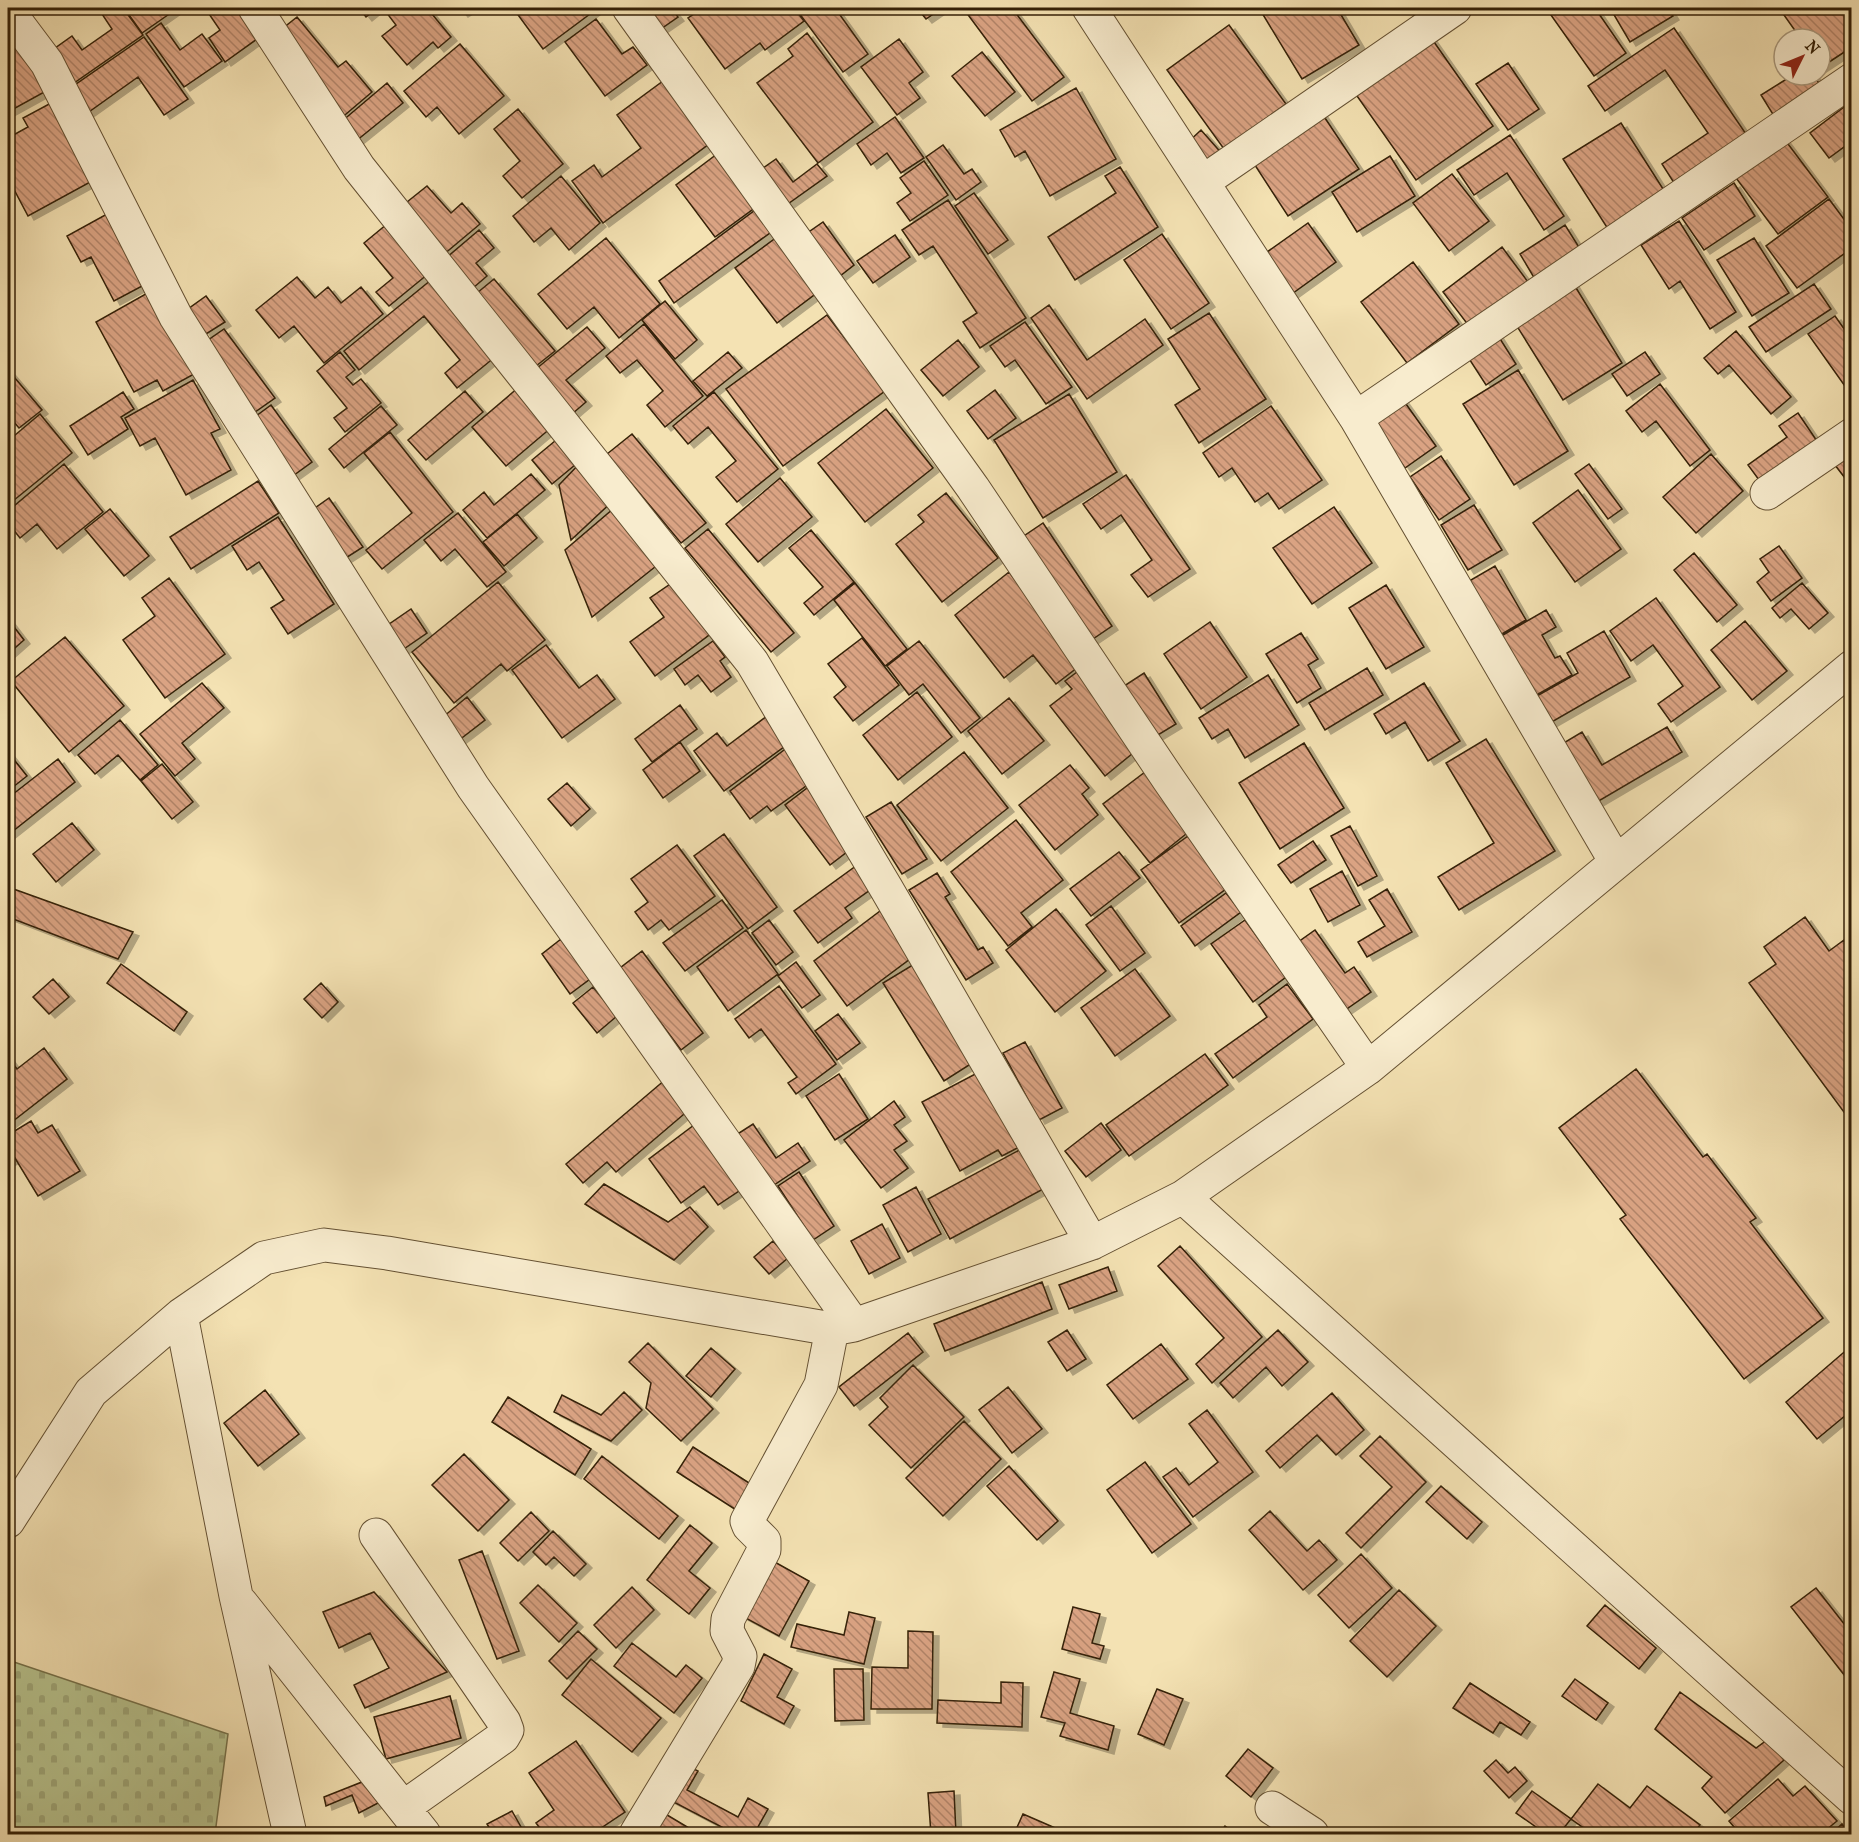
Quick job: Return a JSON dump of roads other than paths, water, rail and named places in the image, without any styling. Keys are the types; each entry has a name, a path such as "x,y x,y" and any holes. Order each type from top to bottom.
{"street":[{"path":"255,8 359,168 752,662 1092,1243"},
{"path":"629,8 973,488 1169,780 1368,1068"},
{"path":"1089,8 1204,181 1356,418 1616,862"},
{"path":"1204,181 1455,8"},
{"path":"8,11 47,63 176,317 473,788 843,1327"},
{"path":"1356,418 1851,80"},
{"path":"1767,493 1851,435"},
{"path":"8,1521 91,1392 180,1315 264,1258 324,1245 387,1253 843,1327 1092,1243 1183,1197 1368,1068 1851,667"},
{"path":"1183,1197 1851,1798"},
{"path":"180,1315 236,1596 290,1834"},
{"path":"636,1834 738,1666 740,1656 727,1631 728,1619 764,1550 764,1541 747,1521 821,1385 843,1327"},
{"path":"376,1535 504,1722 507,1730 503,1737 404,1807"},
{"path":"236,1596 424,1834"},
{"path":"1272,1808 1312,1834"}]}
